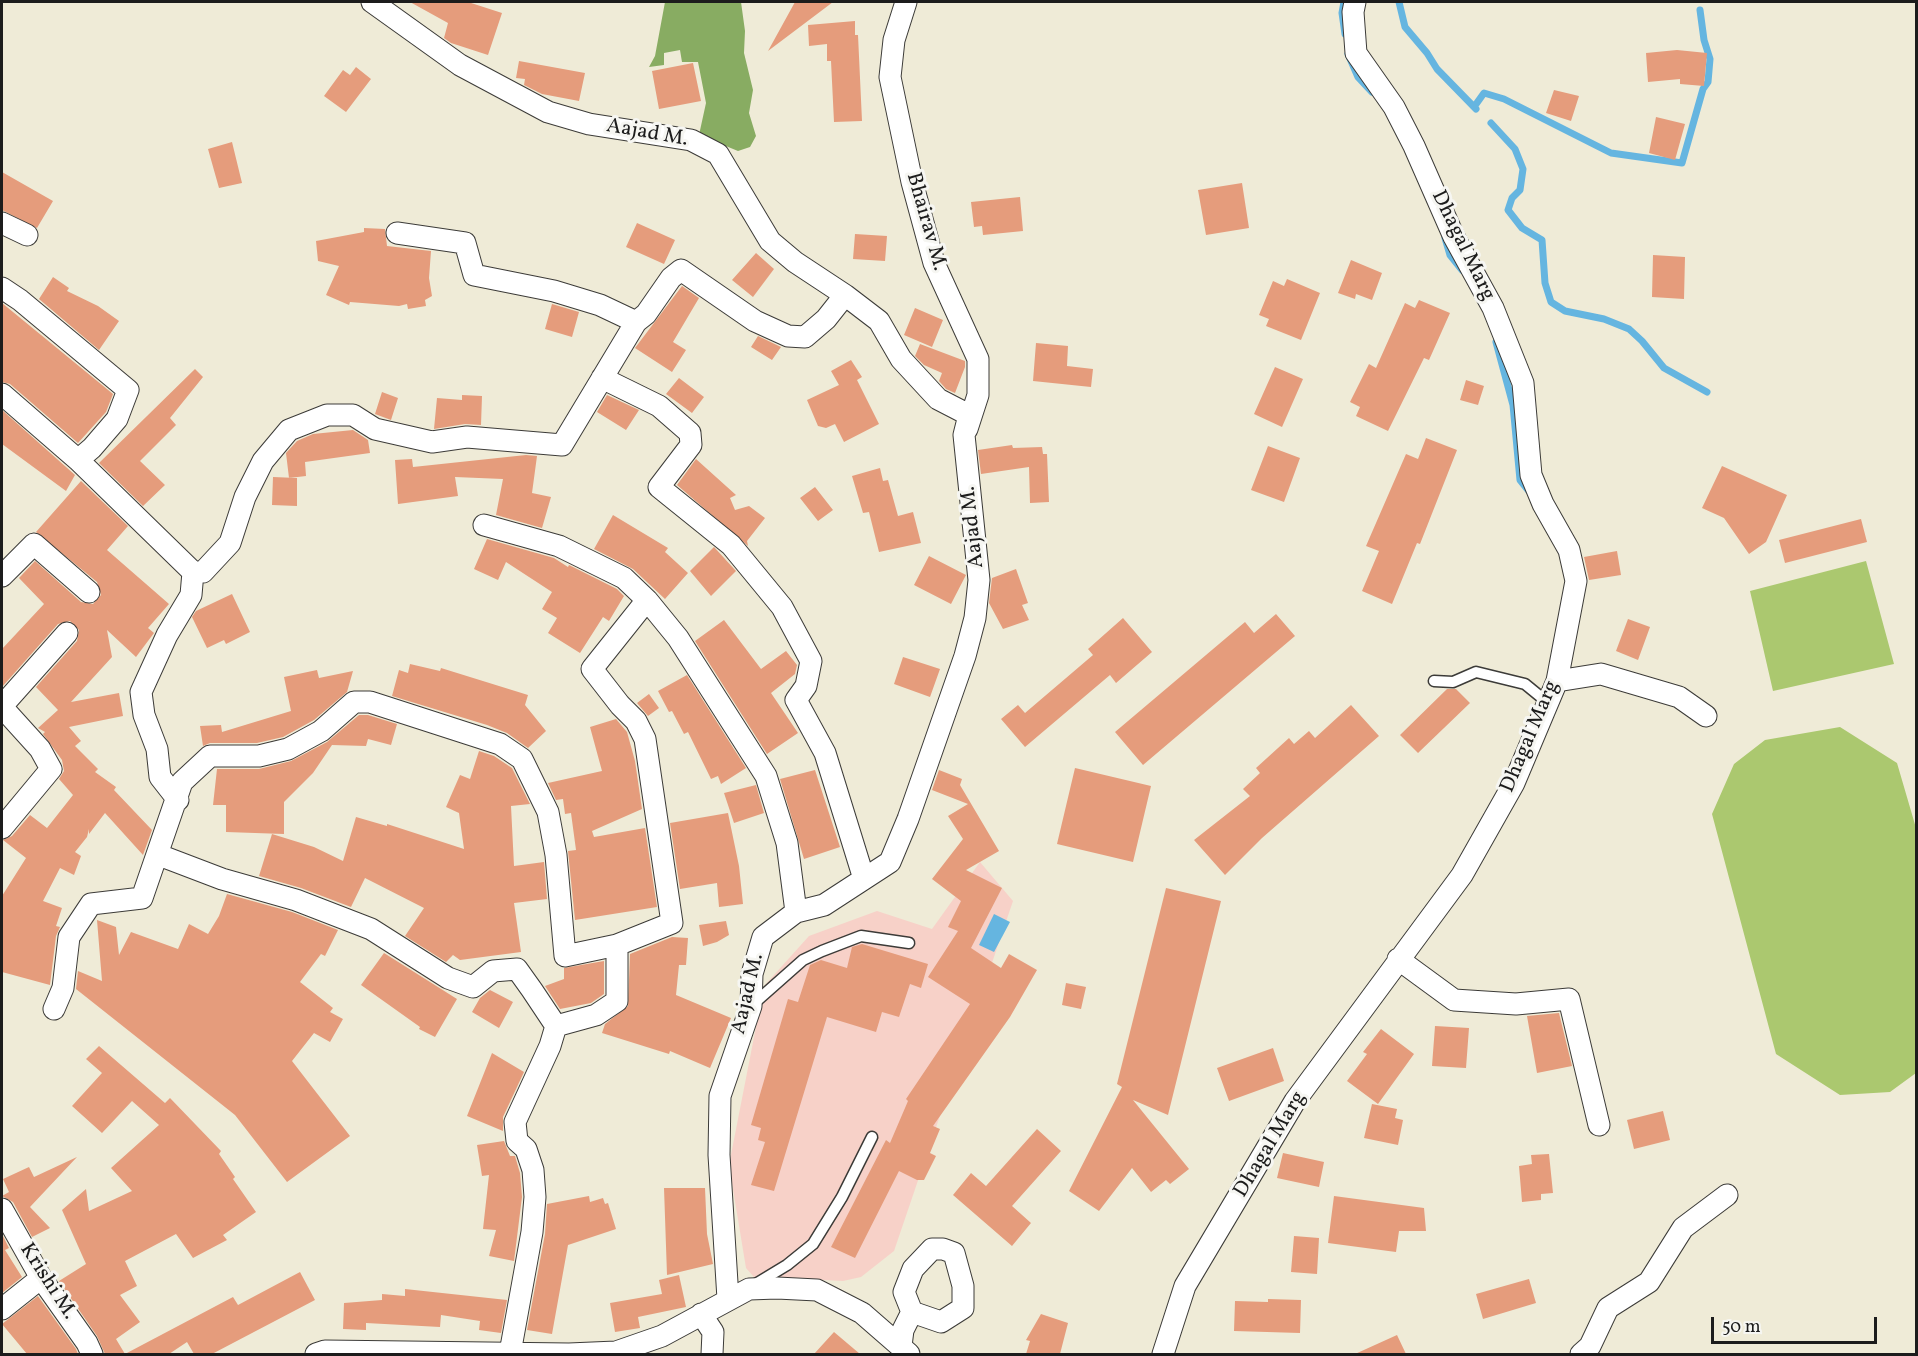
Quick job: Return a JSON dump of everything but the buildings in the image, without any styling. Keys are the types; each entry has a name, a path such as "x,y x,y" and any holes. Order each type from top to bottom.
{"street":[{"name":"Aajad M.","path":"372,2 459,65 548,112 589,124 691,140 718,154 770,241 795,262 879,321 902,359 938,399 969,414 964,435 980,580 975,618 965,656 890,862 824,904 796,912 763,937 752,974 751,1006 720,1096 719,1155 728,1299"},
{"name":"Bhairav M.","path":"906,2 894,40 890,77 912,182 934,263 978,359 978,394 964,435"},
{"name":"Dhagal Marg","path":"1163,1354 1185,1286 1295,1101 1398,958 1462,875 1514,783 1557,681 1576,581 1569,550 1543,504 1531,475 1523,383 1492,308 1454,237 1394,106 1356,53 1353,12 1355,2"},
{"path":"2,223 27,235"},
{"path":"397,233 465,243 474,275 554,291 600,305 636,322"},
{"path":"2,394 78,460 193,572 203,572 230,543 244,497 263,461 289,430 327,415 353,415 375,429 432,442 467,437 562,445 636,322 646,314 671,278 681,270 755,321 788,336 805,337 826,319 845,295"},
{"path":"2,288 20,300 128,390 117,419 78,460"},
{"path":"602,378 659,406 690,434 691,445 658,487 731,545 782,607 811,661 806,686 796,700 825,753 864,879"},
{"path":"484,525 559,546 624,578 647,600 678,638 766,776 787,843 796,912"},
{"path":"2,576 34,544 89,592"},
{"path":"178,800 160,777 157,749 144,715 141,692 167,635 191,595 193,572"},
{"path":"54,1009 63,988 69,937 91,904 142,898 178,800 182,782 210,756 259,756 288,749 321,731 354,702 370,702 500,744 522,759 548,812 556,855 565,956 617,945 672,923 645,739 636,721 620,705 592,669 647,600"},
{"path":"2,828 51,769 40,749 2,707 67,633"},
{"path":"1557,681 1601,674 1679,697 1706,716"},
{"path":"159,855 222,879 296,900 371,929 448,978 473,987 494,971 517,969 556,1026"},
{"path":"556,1026 596,1015 617,1001 617,945"},
{"path":"1398,958 1454,1000 1516,1004 1569,999 1599,1125"},
{"path":"510,1353 532,1232 535,1197 533,1170 525,1149 517,1141 515,1122 550,1046 556,1026"},
{"path":"1581,1354 1590,1346 1608,1308 1648,1282 1683,1228 1727,1195"},
{"name":"Krishi M.","path":"2,1209 41,1278 87,1343 92,1354"},
{"path":"2,1309 41,1278"},
{"path":"316,1354 325,1351 616,1352 662,1336 749,1289 817,1290 862,1312 905,1350"},
{"path":"905,1350 903,1330 912,1312"},
{"path":"701,1314 712,1332 712,1354"}],"lane":[{"path":"1434,681 1453,682 1476,672 1525,684 1547,702"},
{"path":"751,1006 803,960 861,936 909,943"},
{"path":"749,1289 787,1265 813,1244 842,1197 872,1137"}],"shaded area":[{"path":"980,862 1013,901 894,1251 861,1277 843,1281 786,1278 759,1283 746,1268 729,1165 764,986 809,936 877,911 932,929"}],"green space":[{"path":"665,2 741,2 745,31 744,53 753,90 749,113 756,136 750,147 738,151 699,135 706,103 698,62 682,62 680,50 664,53 664,65 649,67 655,56"},
{"path":"1866,561 1894,664 1773,691 1750,591"},
{"path":"1840,727 1897,763 1916,828 1916,1073 1890,1092 1840,1095 1776,1054 1712,814 1734,764 1765,740"}],"water":[{"path":"994,914 1010,922 994,952 979,945"}],"waterway":[{"path":"1344,2 1342,13 1345,34"},
{"path":"1399,2 1405,27 1437,69 1476,109"},
{"path":"1474,107 1484,93 1504,99 1611,153 1682,163 1703,89 1708,82 1710,59 1704,40 1700,10"},
{"path":"1348,54 1358,77 1372,92"},
{"path":"1491,123 1515,149 1523,169 1520,190 1512,198 1508,210 1522,228 1542,240 1545,283 1551,302 1565,311 1604,319 1629,329 1664,368 1707,392"},
{"path":"1445,238 1450,255 1462,270"},
{"path":"1496,342 1513,405 1520,480 1528,490"}]}
